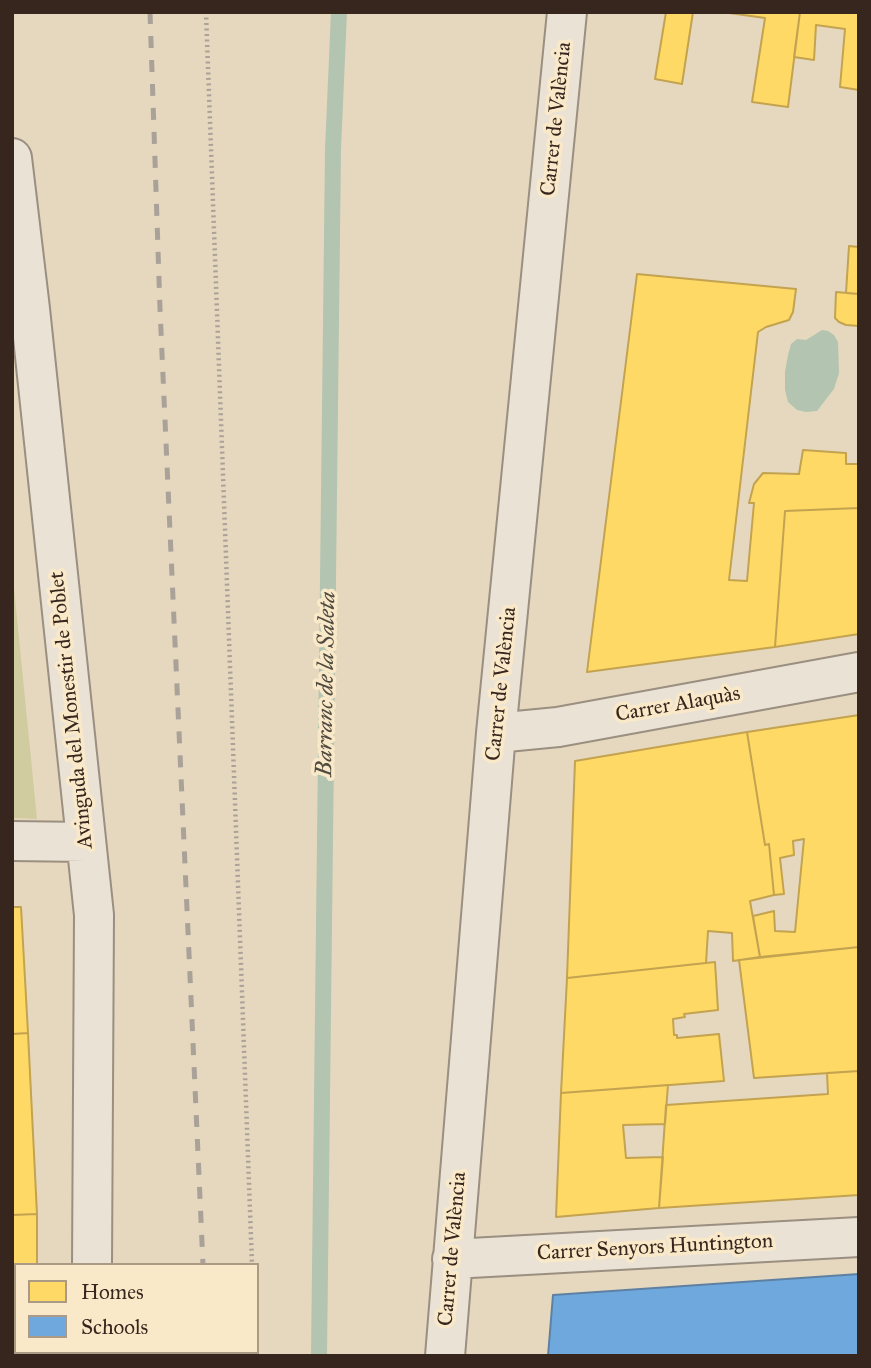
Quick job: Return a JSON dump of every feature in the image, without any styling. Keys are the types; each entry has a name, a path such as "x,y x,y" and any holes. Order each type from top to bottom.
{"street":[{"name":"Carrer de València","path":"445,1356 496,733 567,12"},
{"name":"Avinguda del Monestir de Poblet","path":"12,158 21,307 94,915 92,1263"},
{"name":"Carrer Alaquàs","path":"496,733 558,727 859,672"},
{"path":"12,841 86,842"},
{"name":"Carrer Senyors Huntington","path":"452,1259 859,1237"}],"path":[{"path":"206,12 252,1263"}],"shaded area":[{"path":"822,330 834,335 838,342 839,373 834,389 817,411 797,410 788,402 785,390 785,372 791,344 797,339 806,340"},
{"path":"12,568 37,819 12,818"}],"building: Homes":[{"path":"666,12 693,12 682,84 655,79"},
{"path":"722,12 800,12 788,107 752,102 765,18"},
{"path":"800,12 859,12 859,90 840,87 845,29 816,25 814,60 794,57"},
{"path":"849,246 859,247 859,294 846,293"},
{"path":"637,274 796,289 793,312 789,320 758,332 729,580 747,581 754,503 749,503 754,484 763,473 799,474 803,450 846,453 846,464 859,464 859,508 785,511 775,647 587,672"},
{"path":"836,292 859,294 859,326 846,325 835,318"},
{"path":"859,508 859,634 775,647 785,511"},
{"path":"859,715 859,947 760,957 753,916 774,911 775,931 795,932 804,839 793,841 794,855 780,858 784,894 774,895 769,844 765,845 747,732"},
{"path":"747,732 765,845 769,844 774,895 750,901 760,957 733,961 732,933 708,931 706,963 567,978 575,761"},
{"path":"12,907 21,907 28,1033 12,1034"},
{"path":"859,947 859,1071 754,1078 739,960"},
{"path":"715,962 718,1010 684,1014 685,1017 673,1019 674,1035 677,1035 677,1038 719,1034 724,1081 561,1093 567,978"},
{"path":"28,1033 37,1214 12,1215 12,1034"},
{"path":"859,1071 859,1195 659,1208 666,1105 828,1094 827,1073"},
{"path":"668,1085 665,1124 623,1125 626,1158 663,1157 659,1208 556,1217 561,1093"},
{"path":"37,1214 37,1263 14,1263 14,1339 12,1339 12,1215"}],"building: Schools":[{"path":"859,1274 859,1356 548,1356 553,1295"}],"waterway":[{"name":"Barranc de la Saleta","path":"319,1356 333,149 339,12"}],"railway":[{"path":"150,12 160,309 203,1263"}]}
